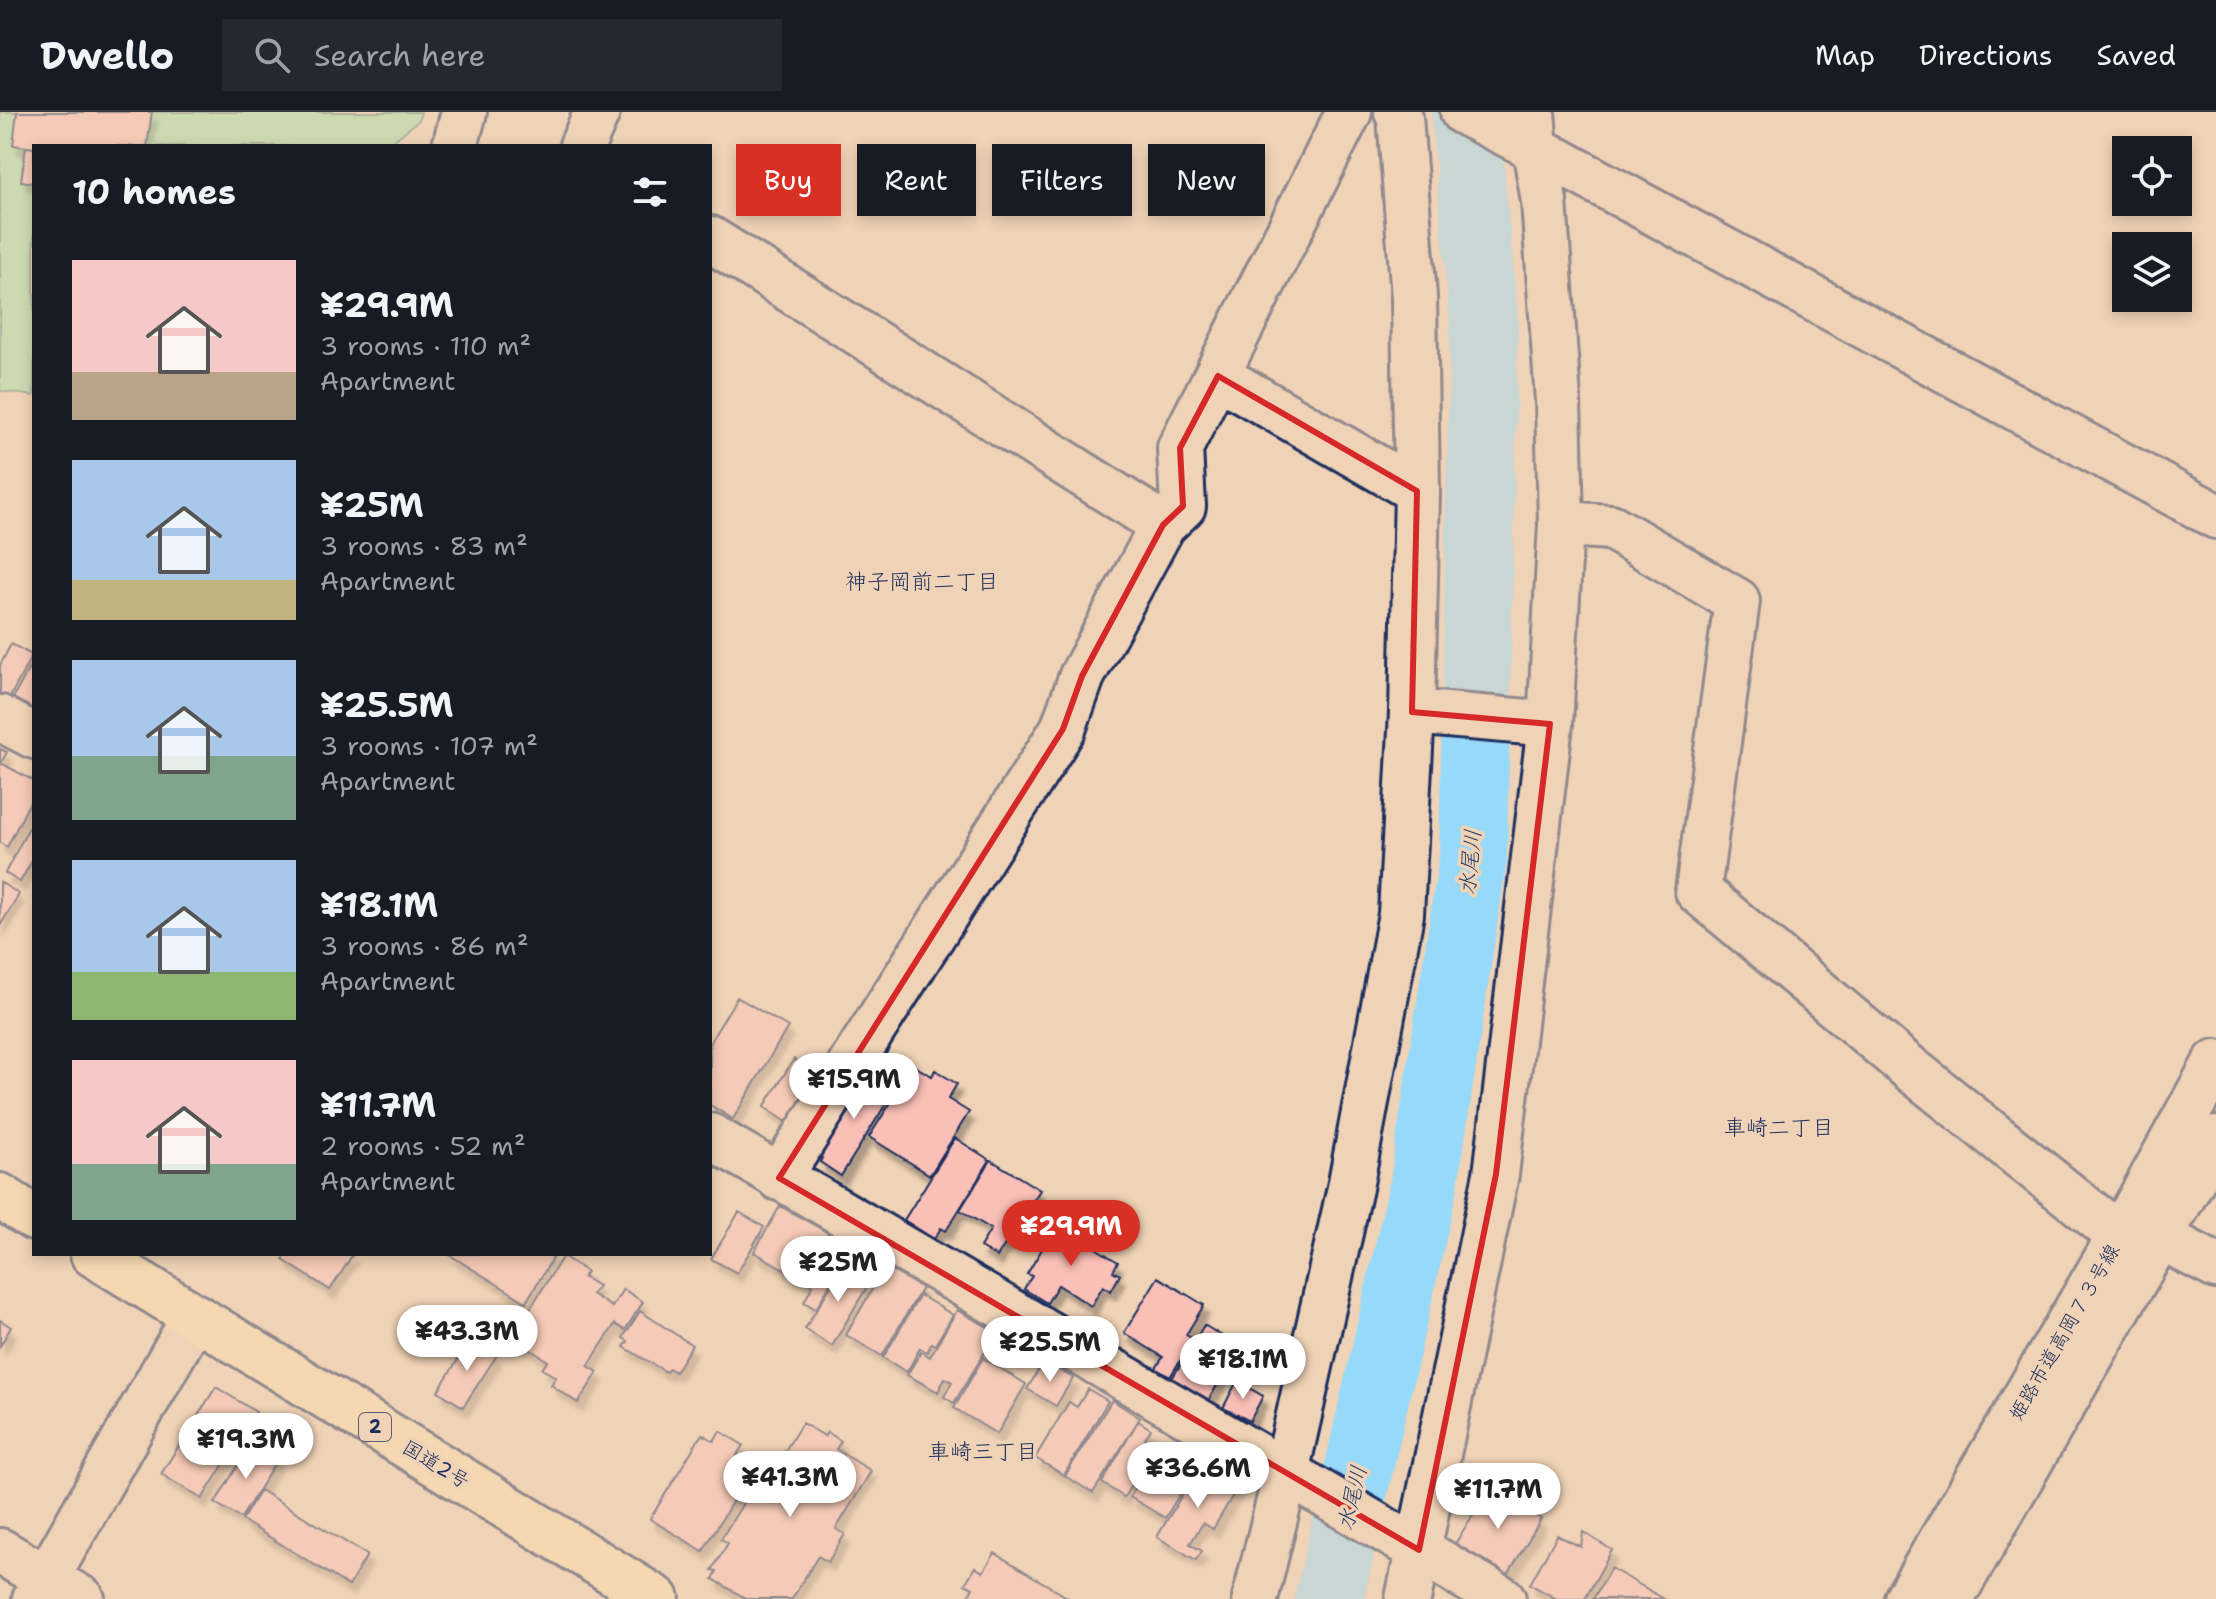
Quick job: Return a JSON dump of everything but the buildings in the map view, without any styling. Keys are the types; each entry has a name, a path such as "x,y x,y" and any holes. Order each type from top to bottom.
{"highway":[{"path":"0,1196 32,1217"},
{"name":"国道2号","path":"96,1256 657,1599"}],"street":[{"path":"456,144 464,112"},
{"path":"583,144 597,112"},
{"path":"779,1178 1063,729 1082,676 1163,525 1183,506 1180,448 1349,112"},
{"path":"1255,1599 1350,1188 1401,914 1412,712 1417,491 1414,297 1400,117 1397,112"},
{"path":"1463,112 1533,130 2216,516"},
{"path":"1408,1599 1496,1174 1550,724 1561,524 1557,384 1544,201 1533,130"},
{"path":"712,240 1163,525"},
{"path":"1218,376 1417,491"},
{"path":"1561,524 1611,527 1737,601 1698,891 1912,1070 2140,1237 2216,1266"},
{"path":"1412,712 1550,724"},
{"path":"0,718 32,735"},
{"name":"姫路市道高岡７３号線","path":"1951,1599 2140,1237 2216,1062"},
{"path":"712,1137 1503,1599"},
{"name":"姫路市道高岡７３号線","path":"1907,1599 2140,1237 2216,1139"},
{"path":"0,1551 54,1592 194,1317"}],"highlighted area":[{"path":"1218,376 1417,491 1412,712 1550,724 1496,1174 1419,1550 779,1178 1063,729 1082,676 1163,525 1183,506 1180,448"}],"green space":[{"path":"0,112 421,112 419,120 389,144 32,144 32,396 0,391"}],"waterway":[{"name":"水尾川","path":"1329,1599 1424,1183 1473,858 1484,321 1465,112"}],"district":[{"name":"神子岡前二丁目","path":"922,581"},
{"name":"車崎二丁目","path":"1779,1127"},
{"name":"車崎三丁目","path":"983,1451"}]}
